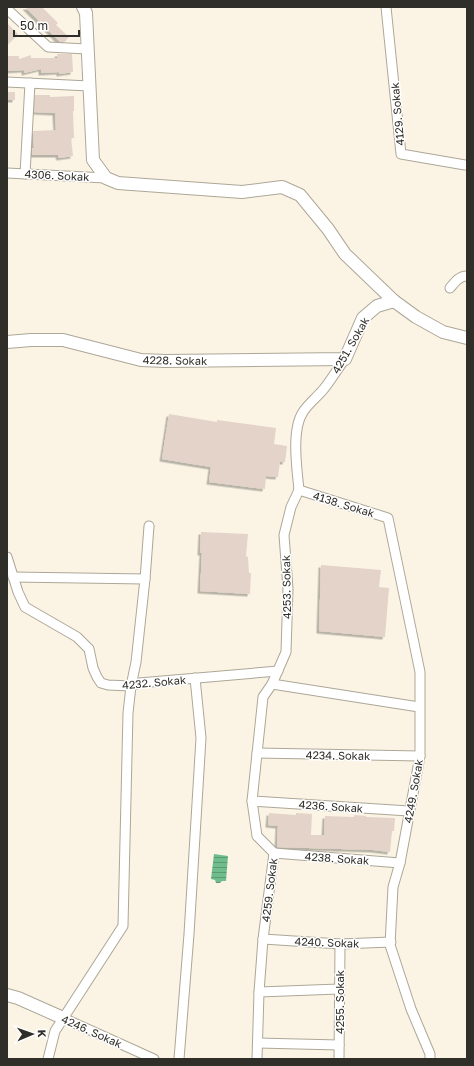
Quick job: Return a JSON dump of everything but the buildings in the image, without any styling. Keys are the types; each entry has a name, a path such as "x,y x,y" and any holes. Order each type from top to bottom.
{"street":[{"path":"83,7 86,13 92,160 106,178 118,183 242,192 282,187 300,195 328,229 345,254 394,301 416,317 442,332 467,338"},
{"name":"4129. Sokak","path":"386,7 400,154 467,165"},
{"path":"7,9 48,47 87,49"},
{"path":"7,82 89,86"},
{"path":"25,174 30,83"},
{"name":"4306. Sokak","path":"7,173 106,178"},
{"path":"450,288 456,280 463,276 467,276"},
{"name":"4251. Sokak","path":"299,490 296,442 298,423 303,412 323,390 345,359 363,318 377,306 394,301"},
{"name":"4228. Sokak","path":"7,342 63,340 141,360 345,359"},
{"name":"4138. Sokak","path":"299,490 388,518"},
{"name":"4253. Sokak","path":"272,684 286,652 288,589 284,535 291,507 299,490"},
{"name":"4249. Sokak","path":"388,518 420,672 420,756 400,862 393,887 390,945 411,1009 430,1054 430,1059"},
{"path":"48,1059 55,1031 123,926 128,713 131,686 136,662 149,526"},
{"name":"4232. Sokak","path":"7,557 18,592 25,607 77,637 89,649 93,668 101,683 108,685 131,686 139,683 278,671"},
{"path":"14,577 145,579"},
{"path":"179,1059 202,738 195,678"},
{"path":"272,684 419,707"},
{"name":"4259. Sokak","path":"258,1059 259,992 263,939 274,853 257,836 252,800 262,697 272,684"},
{"name":"4234. Sokak","path":"257,753 420,756"},
{"name":"4236. Sokak","path":"252,800 409,811"},
{"name":"4238. Sokak","path":"274,853 400,862"},
{"name":"4240. Sokak","path":"263,939 340,944 391,942"},
{"name":"4255. Sokak","path":"339,1059 340,944"},
{"path":"259,992 339,989"},
{"name":"4246. Sokak","path":"7,995 18,998 154,1059"},
{"path":"258,1043 339,1045"}],"shaded area":[{"path":"214,854 228,856 226,881 222,881 220,883 216,883 215,880 211,879"}]}
